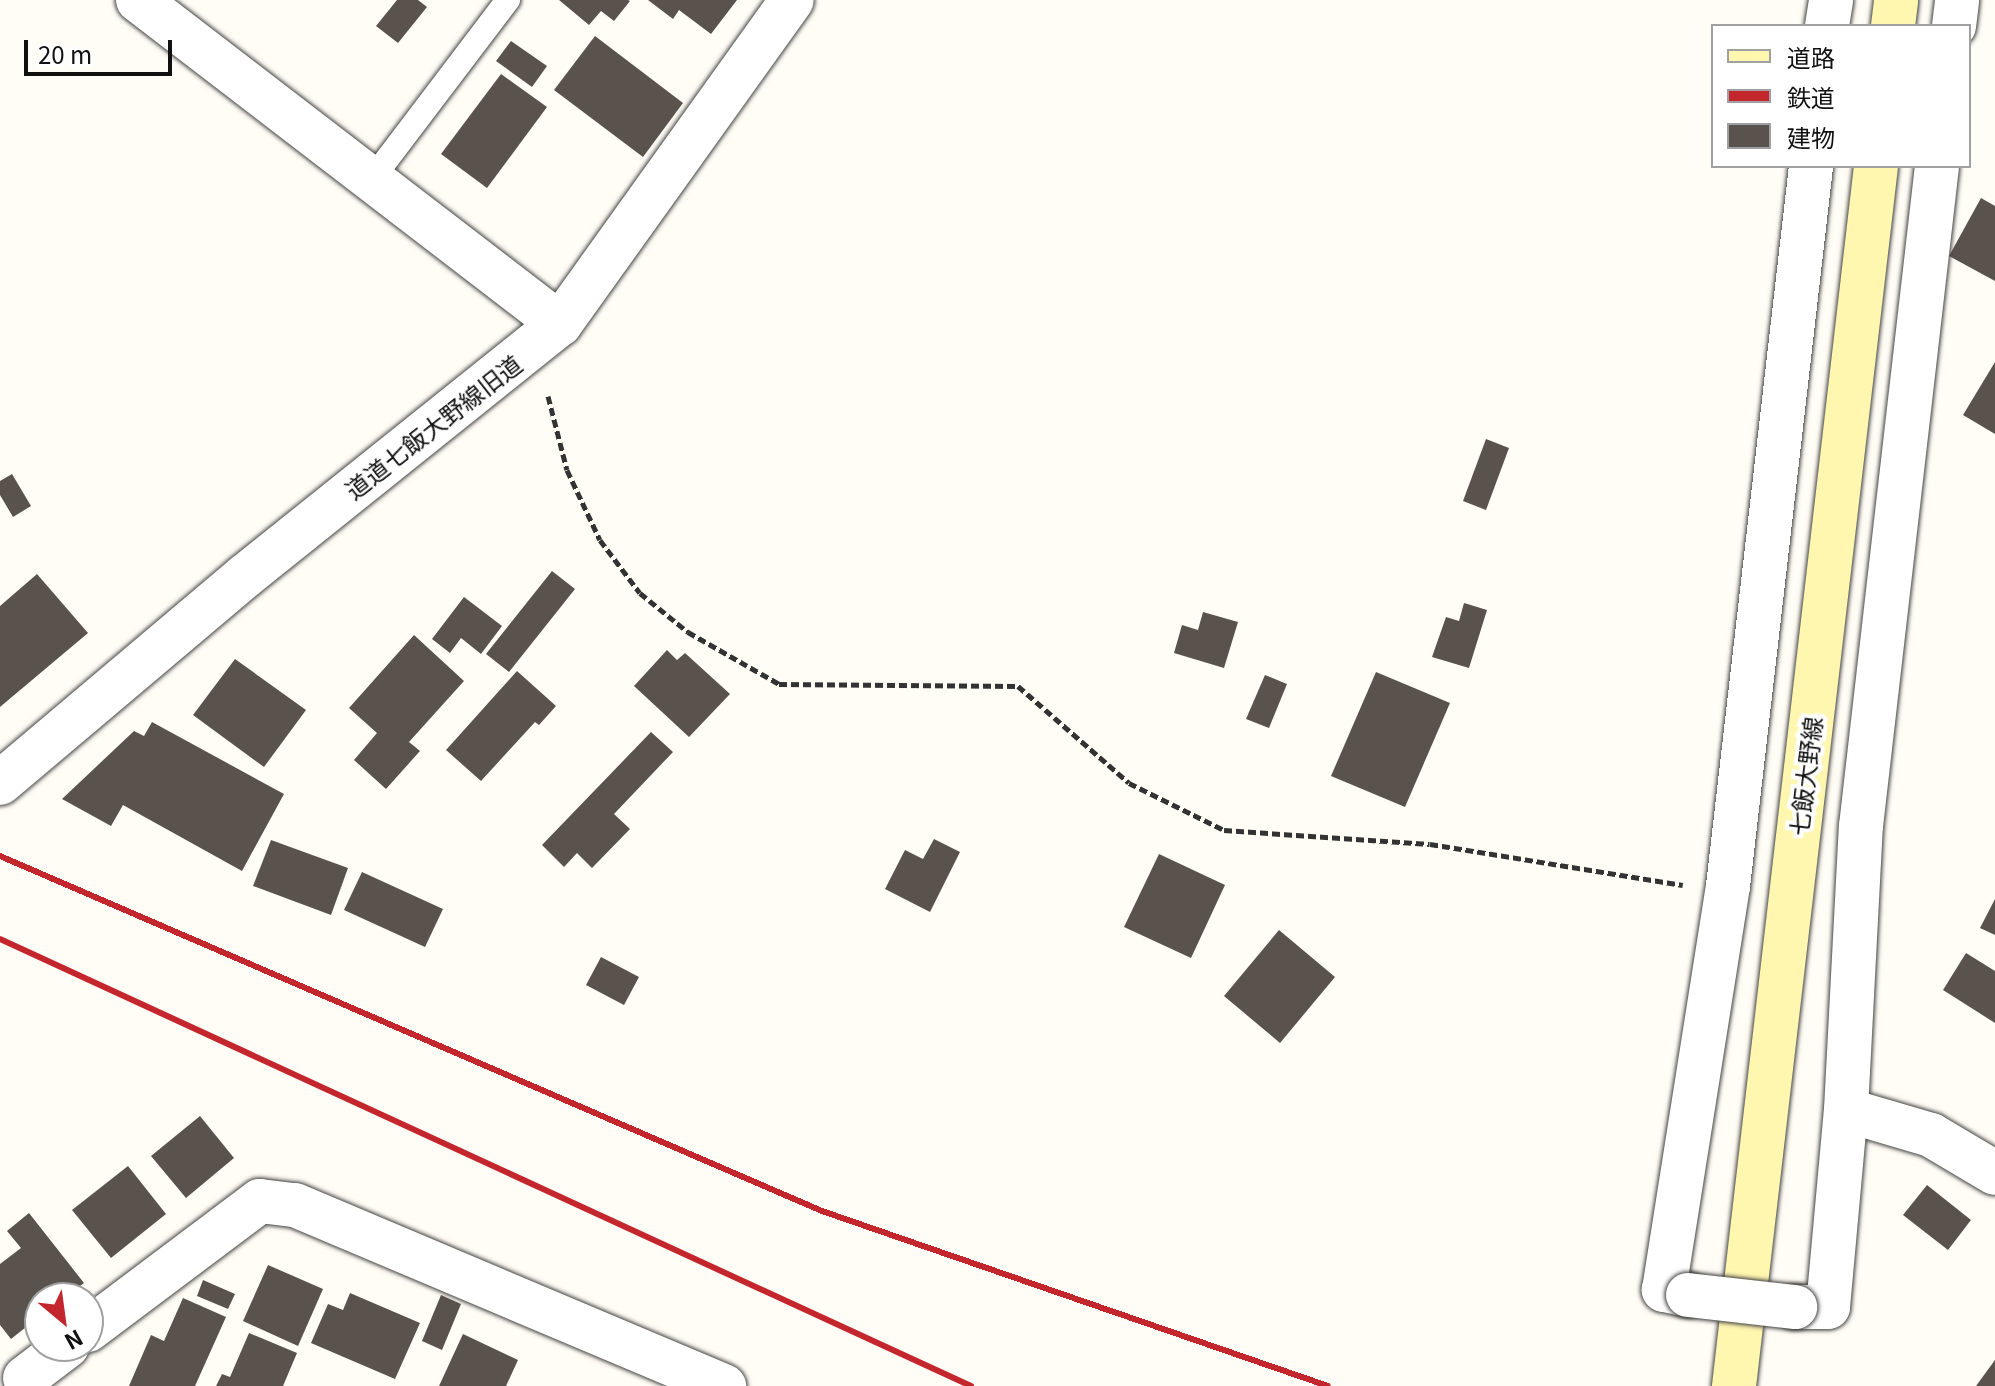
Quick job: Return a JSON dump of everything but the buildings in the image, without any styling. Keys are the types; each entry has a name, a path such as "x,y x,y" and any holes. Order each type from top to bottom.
{"main road":[{"path":"1893,24 1896,0"},
{"name":"七飯大野線","path":"1734,1386 1876,168"}],"street":[{"path":"138,0 560,324"},
{"name":"道道七飯大野線旧道","path":"0,783 245,576 560,324 792,0"},
{"path":"1827,24 1831,0"},
{"path":"1954,24 1957,0"},
{"path":"1811,168 1728,886 1664,1290 1795,1307 1828,1307 1846,1110 1861,826 1937,168"},
{"path":"1846,1110 1931,1135 1995,1173"},
{"path":"104,1318 260,1201 295,1205 724,1386"},
{"path":"28,1383 50,1362"}],"lane":[{"path":"372,179 508,0"}],"path":[{"path":"525,354 552,403 567,470 600,540 640,593 688,632 779,684 1018,686 1129,783 1224,830 1430,844 1675,885 1728,886"}],"railway":[{"path":"0,856 822,1211 1328,1386"},
{"path":"0,939 971,1386"}]}
